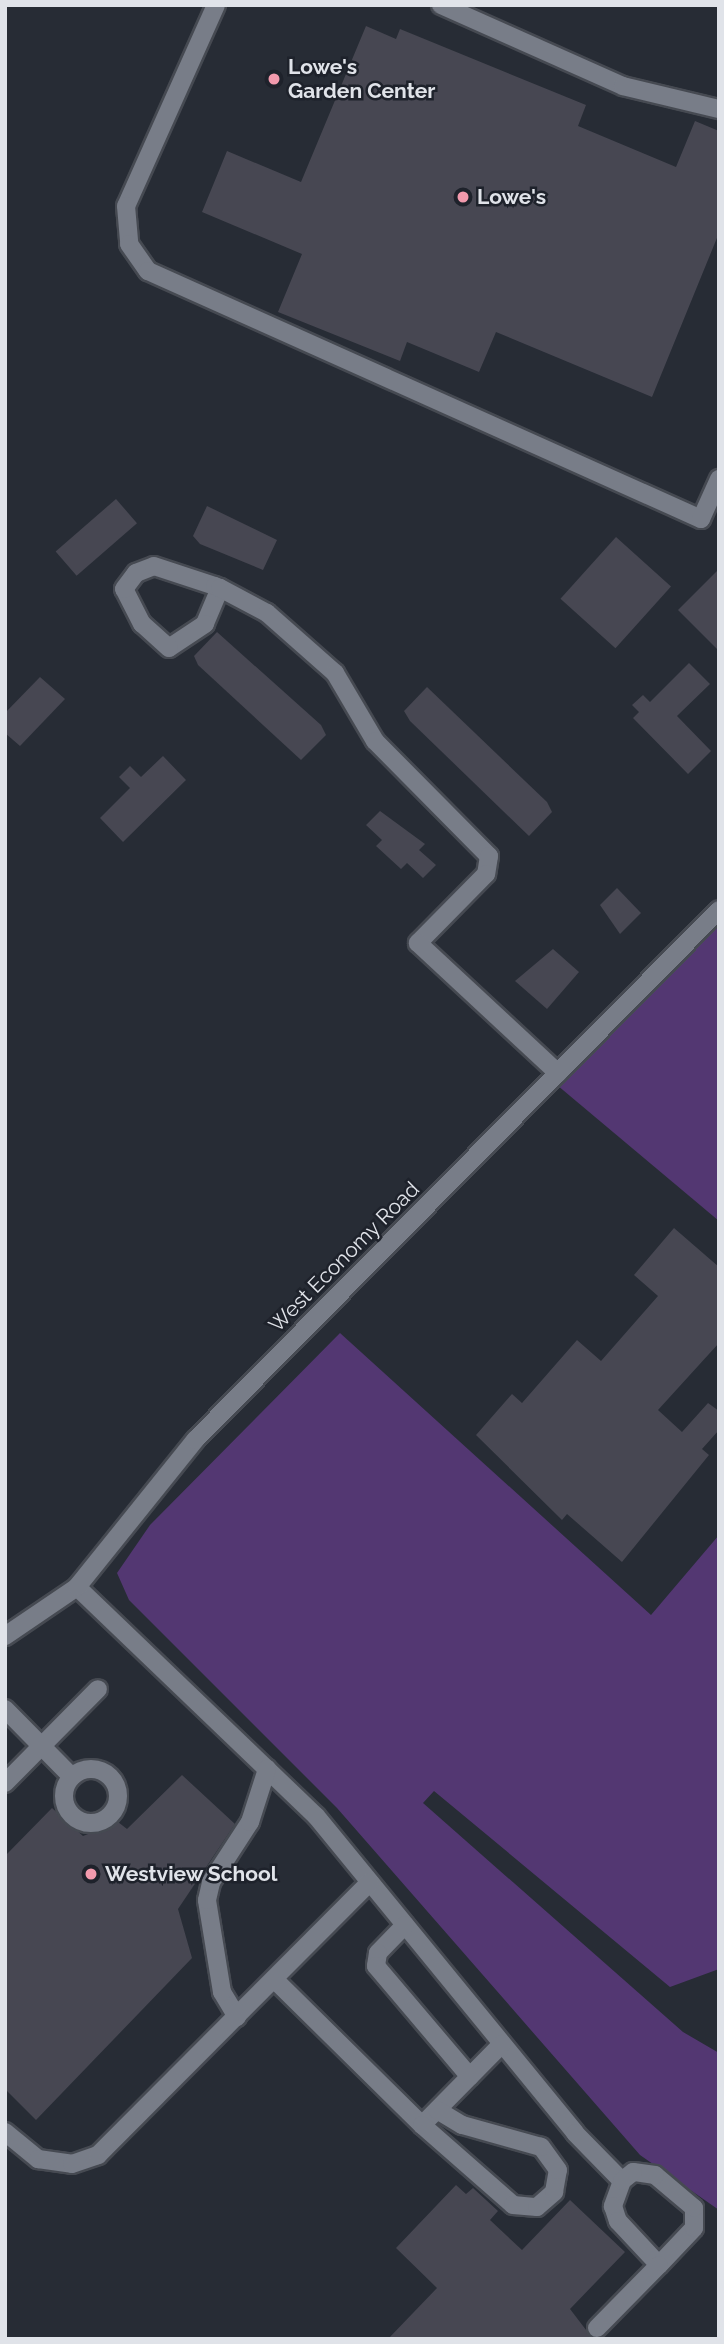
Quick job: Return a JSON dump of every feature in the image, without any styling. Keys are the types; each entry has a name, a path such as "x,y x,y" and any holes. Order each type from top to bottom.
{"street":[{"path":"216,5 126,206 129,244 148,271 701,519 719,479"},
{"path":"441,5 623,86 719,109"},
{"path":"220,589 205,624 169,648 142,624 124,589 136,573 154,566 220,589 267,613 323,661 375,741 483,846 489,856 486,874 418,943 558,1073"},
{"name":"West Economy Road","path":"5,1636 77,1587 195,1440 719,910"},
{"path":"77,1587 267,1769 370,1882 502,2044 622,2181"},
{"path":"5,1783 98,1689"},
{"path":"5,1709 72,1777"},
{"path":"237,2017 222,1992 207,1900 211,1882 250,1822 267,1769"},
{"path":"5,2132 38,2159 85,2162 237,2017 370,1882"},
{"path":"405,1925 378,1952 376,1966 470,2077"},
{"path":"274,1979 422,2125 513,2205 537,2207 554,2192 558,2170 541,2147 461,2125 437,2110"},
{"path":"422,2125 502,2044"},
{"path":"597,2328 659,2265 694,2228 694,2208 655,2175 633,2172 622,2181 613,2206 618,2221 659,2265"}],"shaded area":[{"path":"719,913 719,1221 551,1080"},
{"path":"340,1333 651,1615 719,1535 719,1969 670,1987 434,1791 423,1803 683,2032 719,2053 719,2210 640,2155 337,1808 129,1600 117,1573 150,1525"}],"building":[{"name":"Lowe's","path":"366,26 396,39 400,29 586,105 578,126 676,167 695,121 719,131 719,233 652,397 496,332 479,372 407,342 400,361 278,312 302,254 202,212 227,151 301,182"},
{"path":"116,499 137,523 77,576 56,551"},
{"path":"207,506 277,540 263,570 200,544 193,536"},
{"path":"616,537 671,587 615,648 560,599"},
{"path":"719,569 719,651 678,610"},
{"path":"217,632 321,725 326,735 301,760 198,665 194,656"},
{"path":"689,663 710,684 677,716 711,751 688,774 633,718 639,712 632,705 643,695 650,702"},
{"path":"40,677 65,699 20,746 5,733 5,713"},
{"path":"427,687 547,802 552,812 529,836 410,721 404,711"},
{"path":"163,756 186,780 123,842 100,818 130,788 119,777 130,766 141,777"},
{"path":"380,811 425,844 419,850 436,865 423,878 407,863 401,869 376,846 382,840 366,825"},
{"path":"617,888 641,913 620,934 600,905"},
{"path":"553,949 579,972 547,1009 515,981"},
{"path":"674,1228 719,1267 719,1343 658,1410 682,1432 708,1403 719,1411 719,1430 702,1449 709,1455 622,1562 567,1514 562,1520 476,1435 512,1394 522,1403 577,1340 601,1361 658,1296 634,1275"},
{"path":"182,1775 235,1824 178,1909 192,1958 36,2120 5,2089 5,1856 52,1808 83,1836 118,1822 127,1829"},
{"path":"456,2185 466,2194 473,2188 498,2211 490,2220 522,2250 570,2200 625,2252 570,2309 593,2339 388,2339 437,2288 396,2248"}],"place":[{"name":"Lowe's Garden Center","path":"274,79"},
{"name":"Lowe's","path":"463,197"},
{"name":"Westview School","path":"91,1874"}]}
